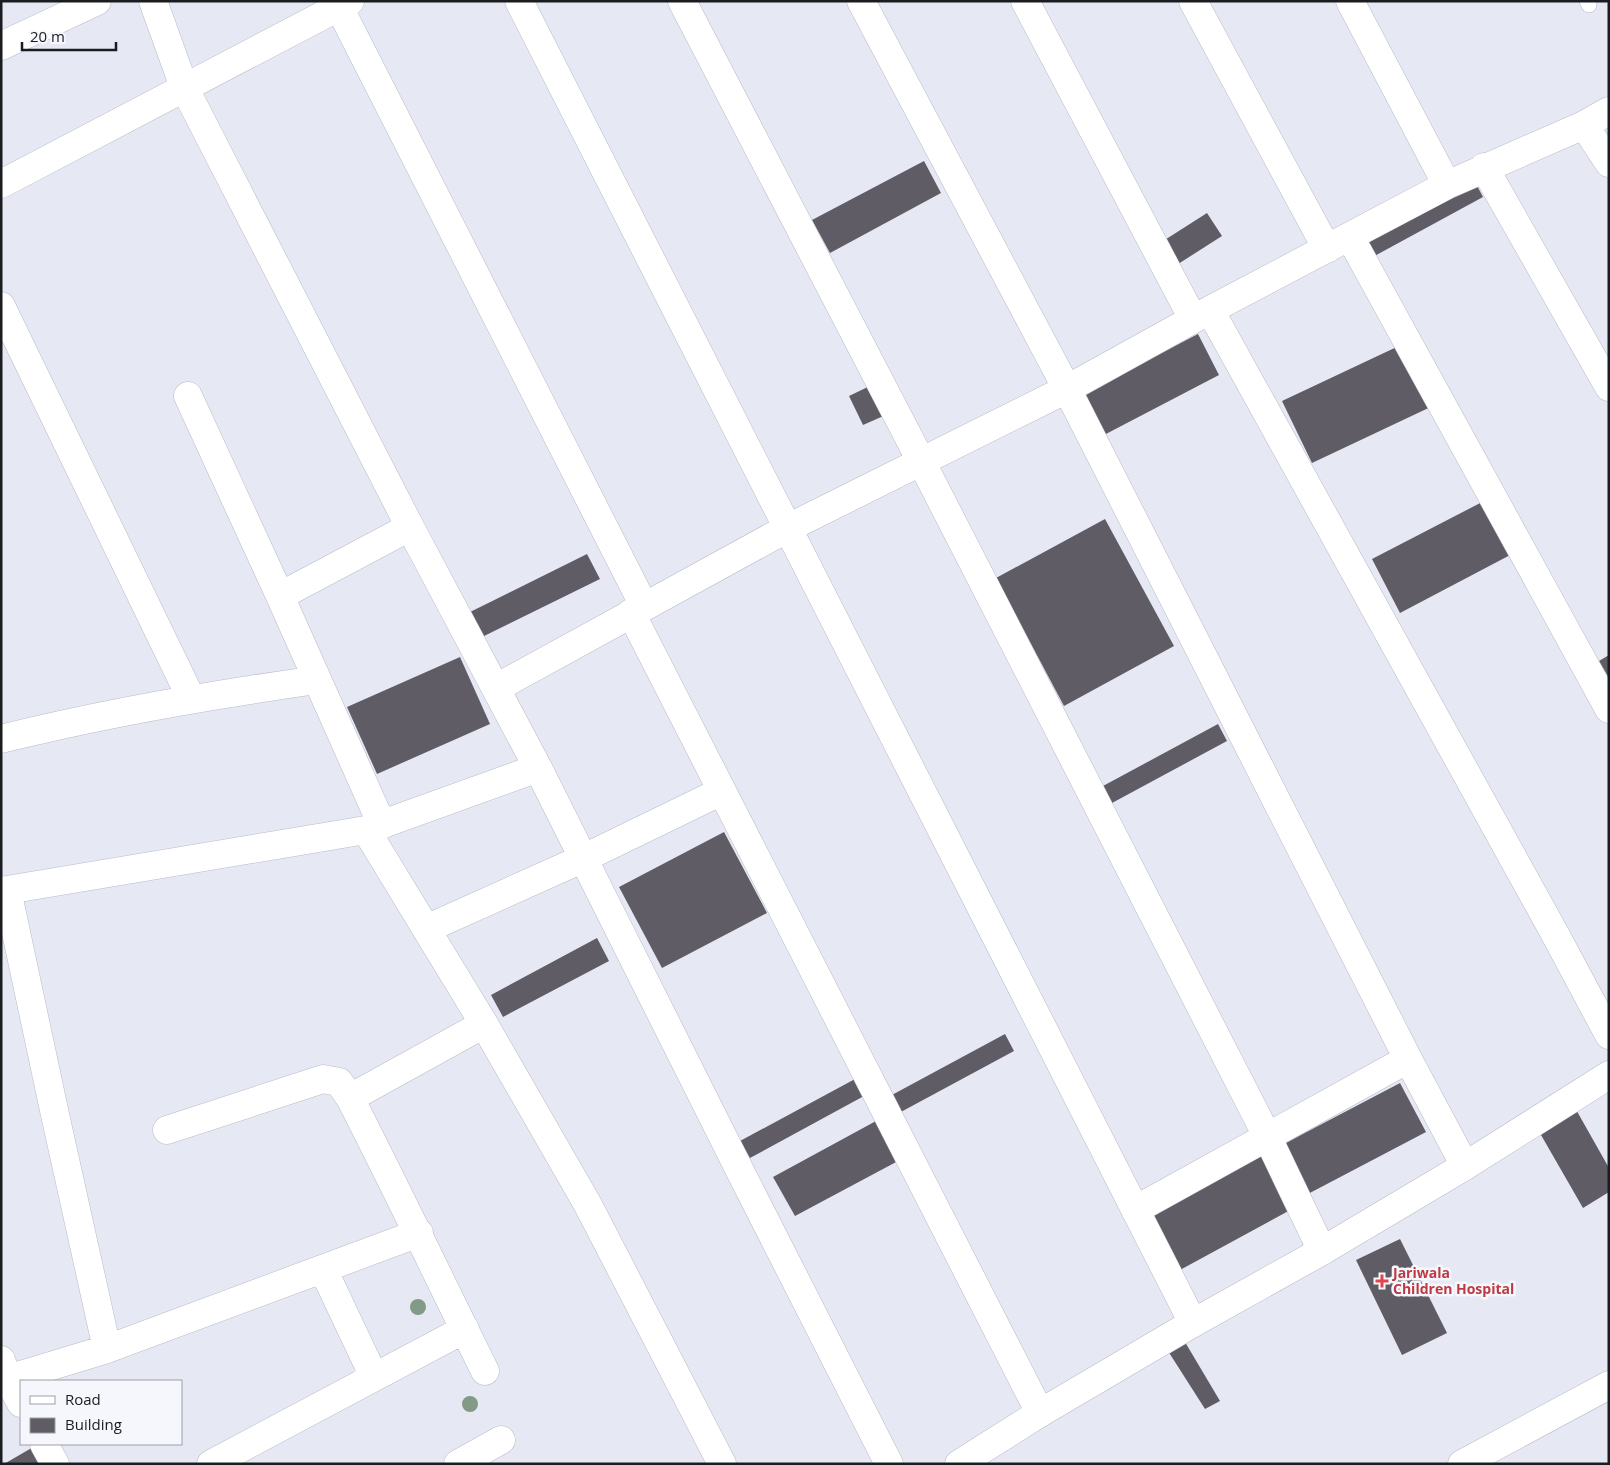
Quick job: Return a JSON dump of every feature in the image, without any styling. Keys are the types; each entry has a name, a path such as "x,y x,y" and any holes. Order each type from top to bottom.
{"street":[{"path":"1,46 97,1"},
{"path":"153,1 184,87 410,527 538,768 582,859 889,1464"},
{"path":"519,1 1194,1323"},
{"path":"682,1 921,461 1267,1136 1322,1251"},
{"path":"861,1 1067,389 1408,1060 1465,1166"},
{"path":"1025,1 1550,925 1609,1035"},
{"path":"1193,1 1338,243 1609,708"},
{"path":"1350,1 1447,185"},
{"path":"1,184 342,3 638,609 722,790 1040,1413"},
{"path":"496,688 788,528 1067,389 1202,314 1447,185 1484,167 1584,125 1609,111"},
{"path":"1584,125 1609,163"},
{"path":"1484,167 1609,386"},
{"path":"1,306 191,698"},
{"path":"188,396 280,596 316,680 374,827 426,929 484,1024 588,1205 722,1464"},
{"path":"280,596 410,527"},
{"path":"1,739 64,723 191,698 316,680"},
{"path":"107,1349 4,890 374,827 538,768"},
{"path":"426,929 582,859 722,790"},
{"path":"350,1098 484,1024"},
{"path":"1135,1210 1408,1060"},
{"path":"959,1464 1040,1413 1322,1251 1465,1166 1609,1075"},
{"path":"167,1130 323,1079 338,1082 350,1098 419,1233 485,1371"},
{"path":"20,1401 4,1369 107,1349 419,1233"},
{"path":"323,1269 374,1377"},
{"path":"211,1464 465,1329"},
{"path":"1462,1464 1609,1385"},
{"path":"458,1464 501,1440"},
{"path":"45,1445 55,1464"}],"building":[{"path":"924,161 941,193 830,253 812,220"},
{"path":"1474,180 1483,197 1369,259 1359,242"},
{"path":"1207,213 1222,236 1175,266 1160,243"},
{"path":"1198,334 1219,375 1104,435 1082,394"},
{"path":"1403,344 1437,404 1312,463 1282,401"},
{"path":"874,384 888,414 863,425 849,396"},
{"path":"1486,500 1514,553 1400,613 1372,559"},
{"path":"1105,519 1174,646 1064,706 996,578"},
{"path":"587,554 600,579 478,639 466,614"},
{"path":"1609,655 1609,678 1599,661"},
{"path":"460,657 490,724 377,774 347,707"},
{"path":"1218,724 1227,741 1112,803 1103,786"},
{"path":"724,832 767,913 662,968 619,887"},
{"path":"597,938 609,961 503,1017 491,995"},
{"path":"1005,1034 1014,1051 899,1113 890,1096"},
{"path":"855,1079 864,1096 750,1158 740,1141"},
{"path":"1400,1083 1426,1132 1306,1195 1280,1146"},
{"path":"1574,1106 1609,1168 1609,1192 1583,1208 1537,1128"},
{"path":"876,1121 898,1161 795,1216 773,1177"},
{"path":"1264,1152 1294,1208 1180,1270 1150,1215"},
{"path":"1400,1239 1447,1333 1402,1355 1356,1260"},
{"path":"1185,1342 1220,1401 1205,1409 1168,1351"},
{"path":"35,1446 44,1464 4,1464"}],"place":[{"name":"Jariwala Children Hospital","path":"1382,1281"}]}
